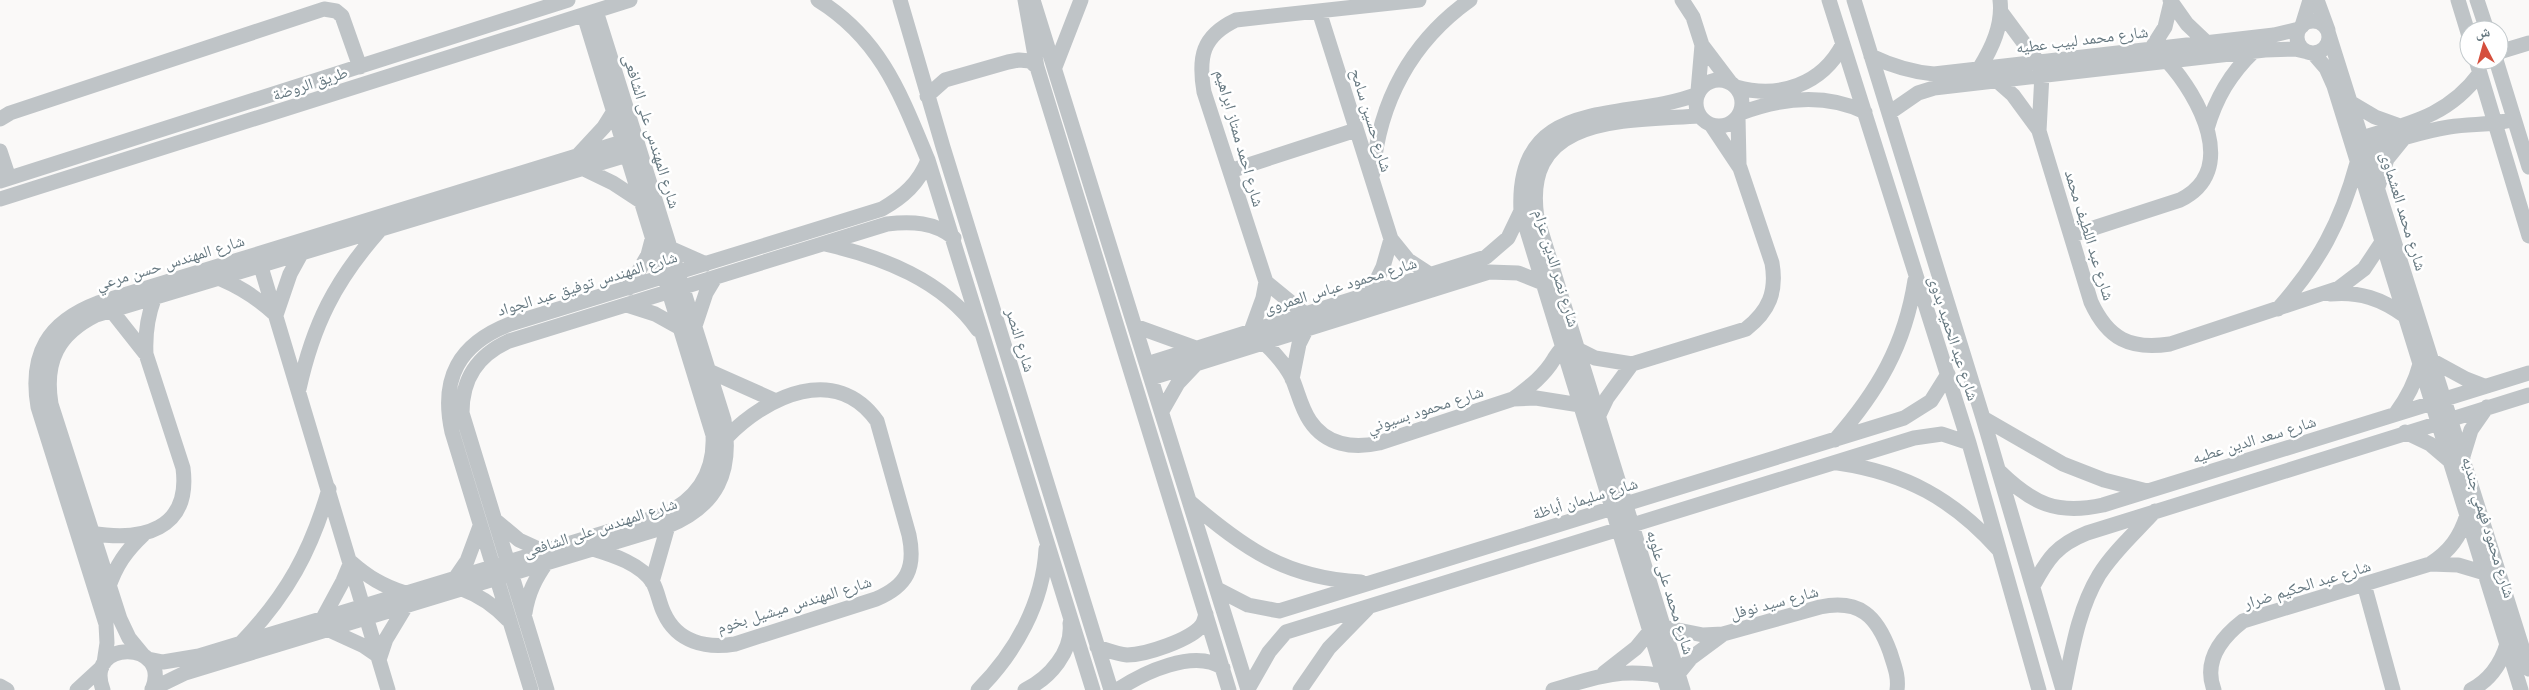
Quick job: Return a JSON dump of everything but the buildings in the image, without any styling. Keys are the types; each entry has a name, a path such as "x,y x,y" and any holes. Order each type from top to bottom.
{"street":[{"name":"طريق الروضة","path":"4,180 568,0"},
{"name":"طريق الروضة","path":"0,199 630,0"},
{"path":"818,0 854,27 876,52 894,80 927,157 954,238 1093,690"},
{"name":"شارع النصر","path":"900,0 942,147 1110,690"},
{"path":"1025,0 1037,67 1230,690"},
{"path":"1033,0 1248,690"},
{"path":"1055,67 1081,0"},
{"name":"شارع احمد ممتاز ابراهيم","path":"1266,282 1203,85 1202,58 1206,46 1214,34 1236,20 1419,0"},
{"path":"1372,181 1375,149 1384,113 1394,88 1410,60 1430,34 1453,12 1470,0"},
{"path":"1682,0 1693,17 1702,45 1733,84 1742,99 1740,115 1740,168"},
{"name":"شارع عبد الحميد بدوى","path":"1829,0 1970,443 2039,690"},
{"name":"شارع عبد الحميد بدوى","path":"1854,0 1983,418 2064,690"},
{"path":"2301,28 2316,22 2328,33 2329,40 2324,50 2311,53 2298,43 2301,28 2310,0"},
{"name":"شارع محمد العشماوى","path":"2317,0 2353,104 2359,149 2382,242 2405,316 2426,362"},
{"path":"2458,0 2464,20"},
{"path":"2477,0 2484,20"},
{"path":"2170,1 2187,24 2207,43"},
{"path":"2151,49 2165,27 2170,1"},
{"path":"2000,6 2040,68"},
{"path":"1979,69 1997,32 2000,6"},
{"path":"0,119 10,113 324,9 332,9 342,16 360,67"},
{"name":"شارع حسين سامح","path":"1319,11 1391,239 1408,260 1431,275"},
{"name":"شارع المهندس على الشافعى","path":"152,690 185,673 326,624 546,557 663,514 679,508 703,484 714,452 714,435 688,327 674,282 653,236 642,202 632,146 614,111 590,13"},
{"name":"شارع المهندس على الشافعى","path":"590,13 632,146 670,248 674,282"},
{"name":"شارع محمد لبيب عطيه","path":"1889,113 1918,93 1934,88 1996,80 2040,68 2151,49 2274,36 2301,28"},
{"path":"436,42 435,52 443,59"},
{"path":"2509,42 2524,44"},
{"path":"1698,92 1710,81 1716,80 1757,92 1795,87 1811,81 1824,72 1836,58 1843,44"},
{"path":"2509,49 2524,44"},
{"path":"1572,346 1595,358 1632,364 1746,329 1758,320 1768,308 1775,278 1772,263 1740,168 1712,126 1699,116 1696,106 1702,45"},
{"name":"شارع محمد لبيب عطيه","path":"1871,56 1893,67 1913,72 1934,74 1979,69 2040,68 2167,61 2254,51 2295,49 2311,53"},
{"path":"2207,129 2219,94 2229,78 2254,51"},
{"name":"شارع محمد العشماوى","path":"2311,53 2330,76 2359,149 2378,187 2438,400"},
{"path":"394,56 401,63 400,73"},
{"path":"927,96 945,80 1008,62 1030,61 1037,67"},
{"path":"2072,235 2180,200 2192,194 2202,185 2209,173 2211,160 2207,129 2187,85 2167,61"},
{"name":"شارع عبد اللطيف محمد","path":"2040,68 2039,131 2091,302 2100,320 2114,334 2131,344 2151,347 2170,344 2324,295 2341,293 2367,296 2391,306 2405,316"},
{"path":"2278,309 2300,284 2320,256 2336,227 2348,196 2359,149 2402,132 2447,107 2471,85 2477,70"},
{"path":"2479,70 2529,236"},
{"path":"2499,70 2529,167"},
{"name":"شارع عبد اللطيف محمد","path":"1996,80 2013,95 2039,131"},
{"name":"شارع نصر الدين عزام","path":"1619,506 1598,417 1572,346 1543,283 1521,211 1520,193 1526,167 1540,143 1554,130 1570,121 1587,116 1666,104 1698,92"},
{"path":"1712,126 1725,126 1740,115 1768,104 1818,99 1850,105 1865,112"},
{"path":"2353,104 2402,132 2483,123 2496,125 2514,119"},
{"path":"614,111 580,162 642,202"},
{"name":"شارع نصر الدين عزام","path":"1619,506 1580,405 1572,346 1537,218 1534,199 1535,182 1541,166 1556,145 1578,130 1641,120 1699,116"},
{"path":"1230,171 1356,130"},
{"path":"2378,187 2387,160 2402,132"},
{"name":"شارع المهندس حسن مرعي","path":"145,657 113,622 38,407 34,385 37,363 45,342 59,324 77,311 259,260 632,146"},
{"path":"927,157 942,147"},
{"path":"0,151 4,180"},
{"name":"شارع المهندس توفيق عبد الجواد","path":"487,522 462,413 464,391 472,370 482,357 494,348 509,341 626,305 706,264 882,209 907,193 917,182 927,157"},
{"name":"شارع المهندس حسن مرعي","path":"103,690 100,675 113,622 108,589 50,404 48,386 53,359 66,335 80,323 111,310 221,279 259,260 301,254 380,230 580,162"},
{"name":"شارع محمود عباس العمروى","path":"1149,371 1198,355 1251,331 1306,321 1488,265 1508,238 1521,211"},
{"path":"1084,219 1100,214"},
{"name":"شارع المهندس توفيق عبد الجواد","path":"531,690 517,620 502,570 447,410 449,387 457,365 470,347 489,333 629,288 715,278 887,224 902,222 931,225 945,230 954,238"},
{"path":"299,390 306,355 327,304 355,258 380,230"},
{"path":"629,288 648,255 653,236"},
{"path":"1370,294 1383,267 1391,239"},
{"name":"شارع عبد اللطيف محمد","path":"2324,295 2352,280 2374,256 2382,242"},
{"path":"824,244 864,254 916,276 968,316 986,342"},
{"path":"670,248 706,264"},
{"path":"276,314 290,274 301,254"},
{"path":"259,260 380,657 388,690"},
{"name":"شارع محمود عباس العمروى","path":"1198,355 1263,342 1306,321 1370,294 1431,275 1488,265 1518,273 1543,283"},
{"path":"1834,440 1859,412 1880,380 1898,346 1910,311 1916,276"},
{"path":"626,305 688,327 715,278"},
{"path":"221,279 241,287 260,299 276,314"},
{"path":"1266,282 1306,321 1292,379"},
{"path":"1251,331 1263,298 1266,282"},
{"path":"1925,304 1945,297"},
{"path":"91,533 109,536 144,534 160,528 173,516 181,502 185,485 182,468 146,354 145,336 148,317 154,299"},
{"path":"111,310 130,331 146,354"},
{"path":"1135,326 1198,355 1178,383 1162,411"},
{"name":"شارع المهندس على الشافعى","path":"546,557 593,549 668,526 697,511 709,499 718,485 724,470 727,437 709,371 688,327"},
{"name":"شارع محمود بسيوني","path":"1263,342 1274,353 1292,379 1310,421 1320,433 1348,446 1364,446 1379,443 1513,399 1551,399 1580,405"},
{"name":"شارع محمود بسيوني","path":"1513,399 1533,384 1572,346"},
{"path":"2396,413 2408,398 2426,362 2484,386"},
{"path":"1598,417 1615,386 1632,364"},
{"path":"709,371 774,400"},
{"name":"شارع سليمان أباظة","path":"1217,590 1248,605 1279,611 1904,418 1918,411 1930,401 1948,374"},
{"name":"شارع سعد الدين عطيه","path":"1998,469 2018,490 2037,502 2058,508 2081,510 2103,505 2438,400 2529,374"},
{"name":"شارع المهندس ميشيل بخوم","path":"593,549 615,556 635,567 652,582 664,614 673,628 694,642 719,647 735,644 876,599 891,592 903,582 910,567 912,551 877,421 868,408 856,398 841,392 825,390 774,400 757,410 727,437"},
{"path":"2033,586 2054,552 2069,540 2156,510 2529,395"},
{"name":"شارع محمود فهمي جنديه","path":"2438,400 2529,669"},
{"path":"2405,432 2457,460 2471,430 2487,407"},
{"path":"1983,418 2063,464 2104,480 2148,491"},
{"path":"1248,690 1269,652 1286,632 1927,434 1942,434 1970,443"},
{"path":"1022,460 1038,455"},
{"name":"شارع محمود فهمي جنديه","path":"2457,460 2467,515 2522,690"},
{"path":"1834,462 1874,470 1897,477 1927,490 1954,507 1979,528 2001,552"},
{"path":"241,643 266,617 287,588 315,532 329,489"},
{"path":"1190,502 1244,546 1274,562 1314,576 1373,582"},
{"path":"2103,505 2109,525"},
{"name":"شارع محمد على علوبه","path":"1619,506 1657,629 1670,680 1683,690"},
{"path":"2064,690 2077,630 2086,602 2099,576 2116,552 2156,510"},
{"name":"شارع عبد الحكيم ضرار","path":"2214,690 2211,683 2211,663 2214,655 2229,632 2243,621 2430,564 2444,556 2454,544 2462,530 2467,515"},
{"path":"1178,524 1195,519"},
{"path":"487,522 546,557 517,620 459,583 467,561 487,522"},
{"path":"652,582 668,526"},
{"path":"978,690 1013,648 1032,610 1039,591 1046,556 1044,530"},
{"path":"108,589 116,568 128,549 144,534"},
{"path":"351,562 372,579 405,599 386,639 380,657"},
{"path":"351,562 334,600 326,624 380,657"},
{"name":"شارع عبد الحكيم ضرار","path":"2430,564 2458,565 2485,573"},
{"path":"2364,584 2393,690"},
{"name":"شارع سيد نوفل","path":"1657,629 1703,635 1723,634 1820,607 1834,604 1848,605 1868,614 1882,630 1896,668 1897,690"},
{"path":"1300,690 1329,648 1371,605"},
{"path":"1279,611 1278,623 1286,632"},
{"path":"1037,688 1064,652 1071,633 1069,614"},
{"path":"1097,647 1128,655 1142,653 1192,634 1202,624 1206,614"},
{"name":"شارع المهندس توفيق عبد الجواد","path":"517,620 547,690"},
{"name":"شارع المهندس على الشافعى","path":"103,665 118,652 126,650 163,662 181,660 241,643 326,624"},
{"path":"1601,675 1657,629"},
{"name":"شارع سيد نوفل","path":"1670,680 1696,654 1723,634"},
{"path":"2471,690 2489,678 2497,668 2507,644"},
{"path":"145,657 154,671 152,690"},
{"path":"1117,690 1145,673 1186,661 1214,662 1222,668"},
{"path":"77,690 103,665"},
{"path":"1554,690 1601,675 1623,672 1670,680"},
{"path":"0,686 7,690"}]}
